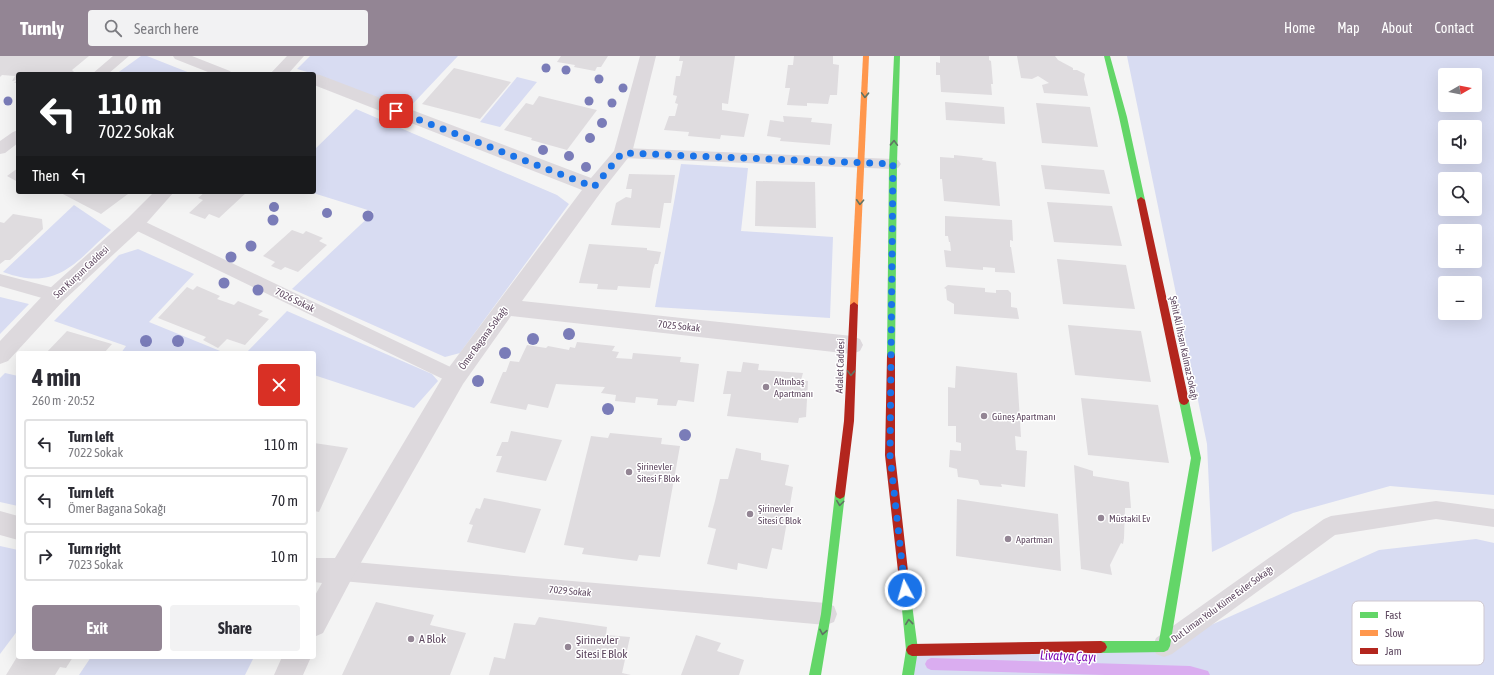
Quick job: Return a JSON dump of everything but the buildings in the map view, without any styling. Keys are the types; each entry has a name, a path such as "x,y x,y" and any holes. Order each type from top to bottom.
{"street":[{"path":"280,72 296,56"},
{"name":"Ömer Bagana Sokağı","path":"316,620 342,571 455,377 594,187 622,153 648,56"},
{"name":"Adalet Caddesi","path":"815,675 826,614 849,421 866,56"},
{"path":"897,56 893,164 890,455 912,650 908,675"},
{"name":"Şehit Ali İhsan Kalmaz Sokağı","path":"1107,56 1123,117 1196,458 1164,646"},
{"path":"316,80 594,187"},
{"name":"Son Kurşun Caddesi","path":"0,355 56,295 135,223 163,194"},
{"name":"7025 Sokak","path":"506,307 852,345"},
{"path":"0,523 16,527"},
{"name":"7029 Sokak","path":"316,570 342,571"},
{"name":"Dut Liman Yolu Küme Evler Sokağı","path":"912,650 1164,646"},
{"path":"288,675 296,659"}],"lane":[{"path":"102,72 122,56"},
{"path":"180,56 220,72"},
{"path":"0,149 16,137"},
{"path":"622,153 893,164"},
{"name":"7026 Sokak","path":"135,223 455,377"},
{"path":"0,280 56,295"},
{"name":"Dut Liman Yolu Küme Evler Sokağı","path":"1164,646 1331,526 1436,510 1494,518"},
{"name":"7029 Sokak","path":"342,571 826,614"}],"shaded area":[{"path":"141,56 147,56 187,72 119,72"},
{"path":"310,56 458,56 406,111 316,76 316,72 307,72 297,69"},
{"path":"1127,56 1494,56 1494,495 1390,486 1293,513 1212,552 1207,444"},
{"path":"517,77 537,82 500,127 480,122"},
{"path":"356,109 557,195 569,204 460,353 445,357 292,289 374,212 316,194 316,148"},
{"path":"681,164 748,168 741,231 833,237 830,318 655,307"},
{"path":"74,205 111,230 87,253 64,271 38,279 3,272"},
{"path":"138,249 194,274 149,322 220,351 122,351 126,346 54,321 119,255"},
{"path":"0,297 29,304 0,334"},
{"path":"287,311 432,374 438,381 414,408 316,376 316,351 248,351"},
{"path":"5,373 16,376 16,506 0,502 0,378"},
{"path":"1476,539 1494,543 1494,675 908,675 912,650 1164,646 1379,550"},
{"path":"0,546 16,550 16,633 0,654"},
{"path":"90,659 253,659 245,675 79,675"}],"waterway":[{"name":"Livatya Çayı","path":"931,664 1190,672 1204,675"}],"traffic: fast":[{"path":"891,356 893,164 897,56"},
{"path":"1107,56 1123,117 1141,200"},
{"path":"1101,647 1164,646 1196,458 1184,401"},
{"path":"815,675 826,614 840,494"},
{"path":"905,589 912,650 908,675"}],"traffic: slow":[{"path":"854,305 866,56"}],"traffic: jam":[{"path":"1141,200 1184,401"},
{"path":"840,494 849,421 854,305"},
{"path":"891,356 890,455 905,589"},
{"path":"912,650 1101,647"}],"place":[{"name":"Altınbaş Apartmanı","path":"766,387"},
{"name":"Güneş Apartmanı","path":"984,416"},
{"name":"Şirinevler Sitesi F Blok","path":"629,472"},
{"name":"Şirinevler Sitesi C Blok","path":"750,514"},
{"name":"Müstakil Ev","path":"1101,518"},
{"name":"Apartman","path":"1008,539"},
{"name":"A Blok","path":"411,639"},
{"name":"Şirinevler Sitesi E Blok","path":"568,647"}],"route":[{"path":"396,111 594,187 622,153 893,164 890,455 905,590"}]}
